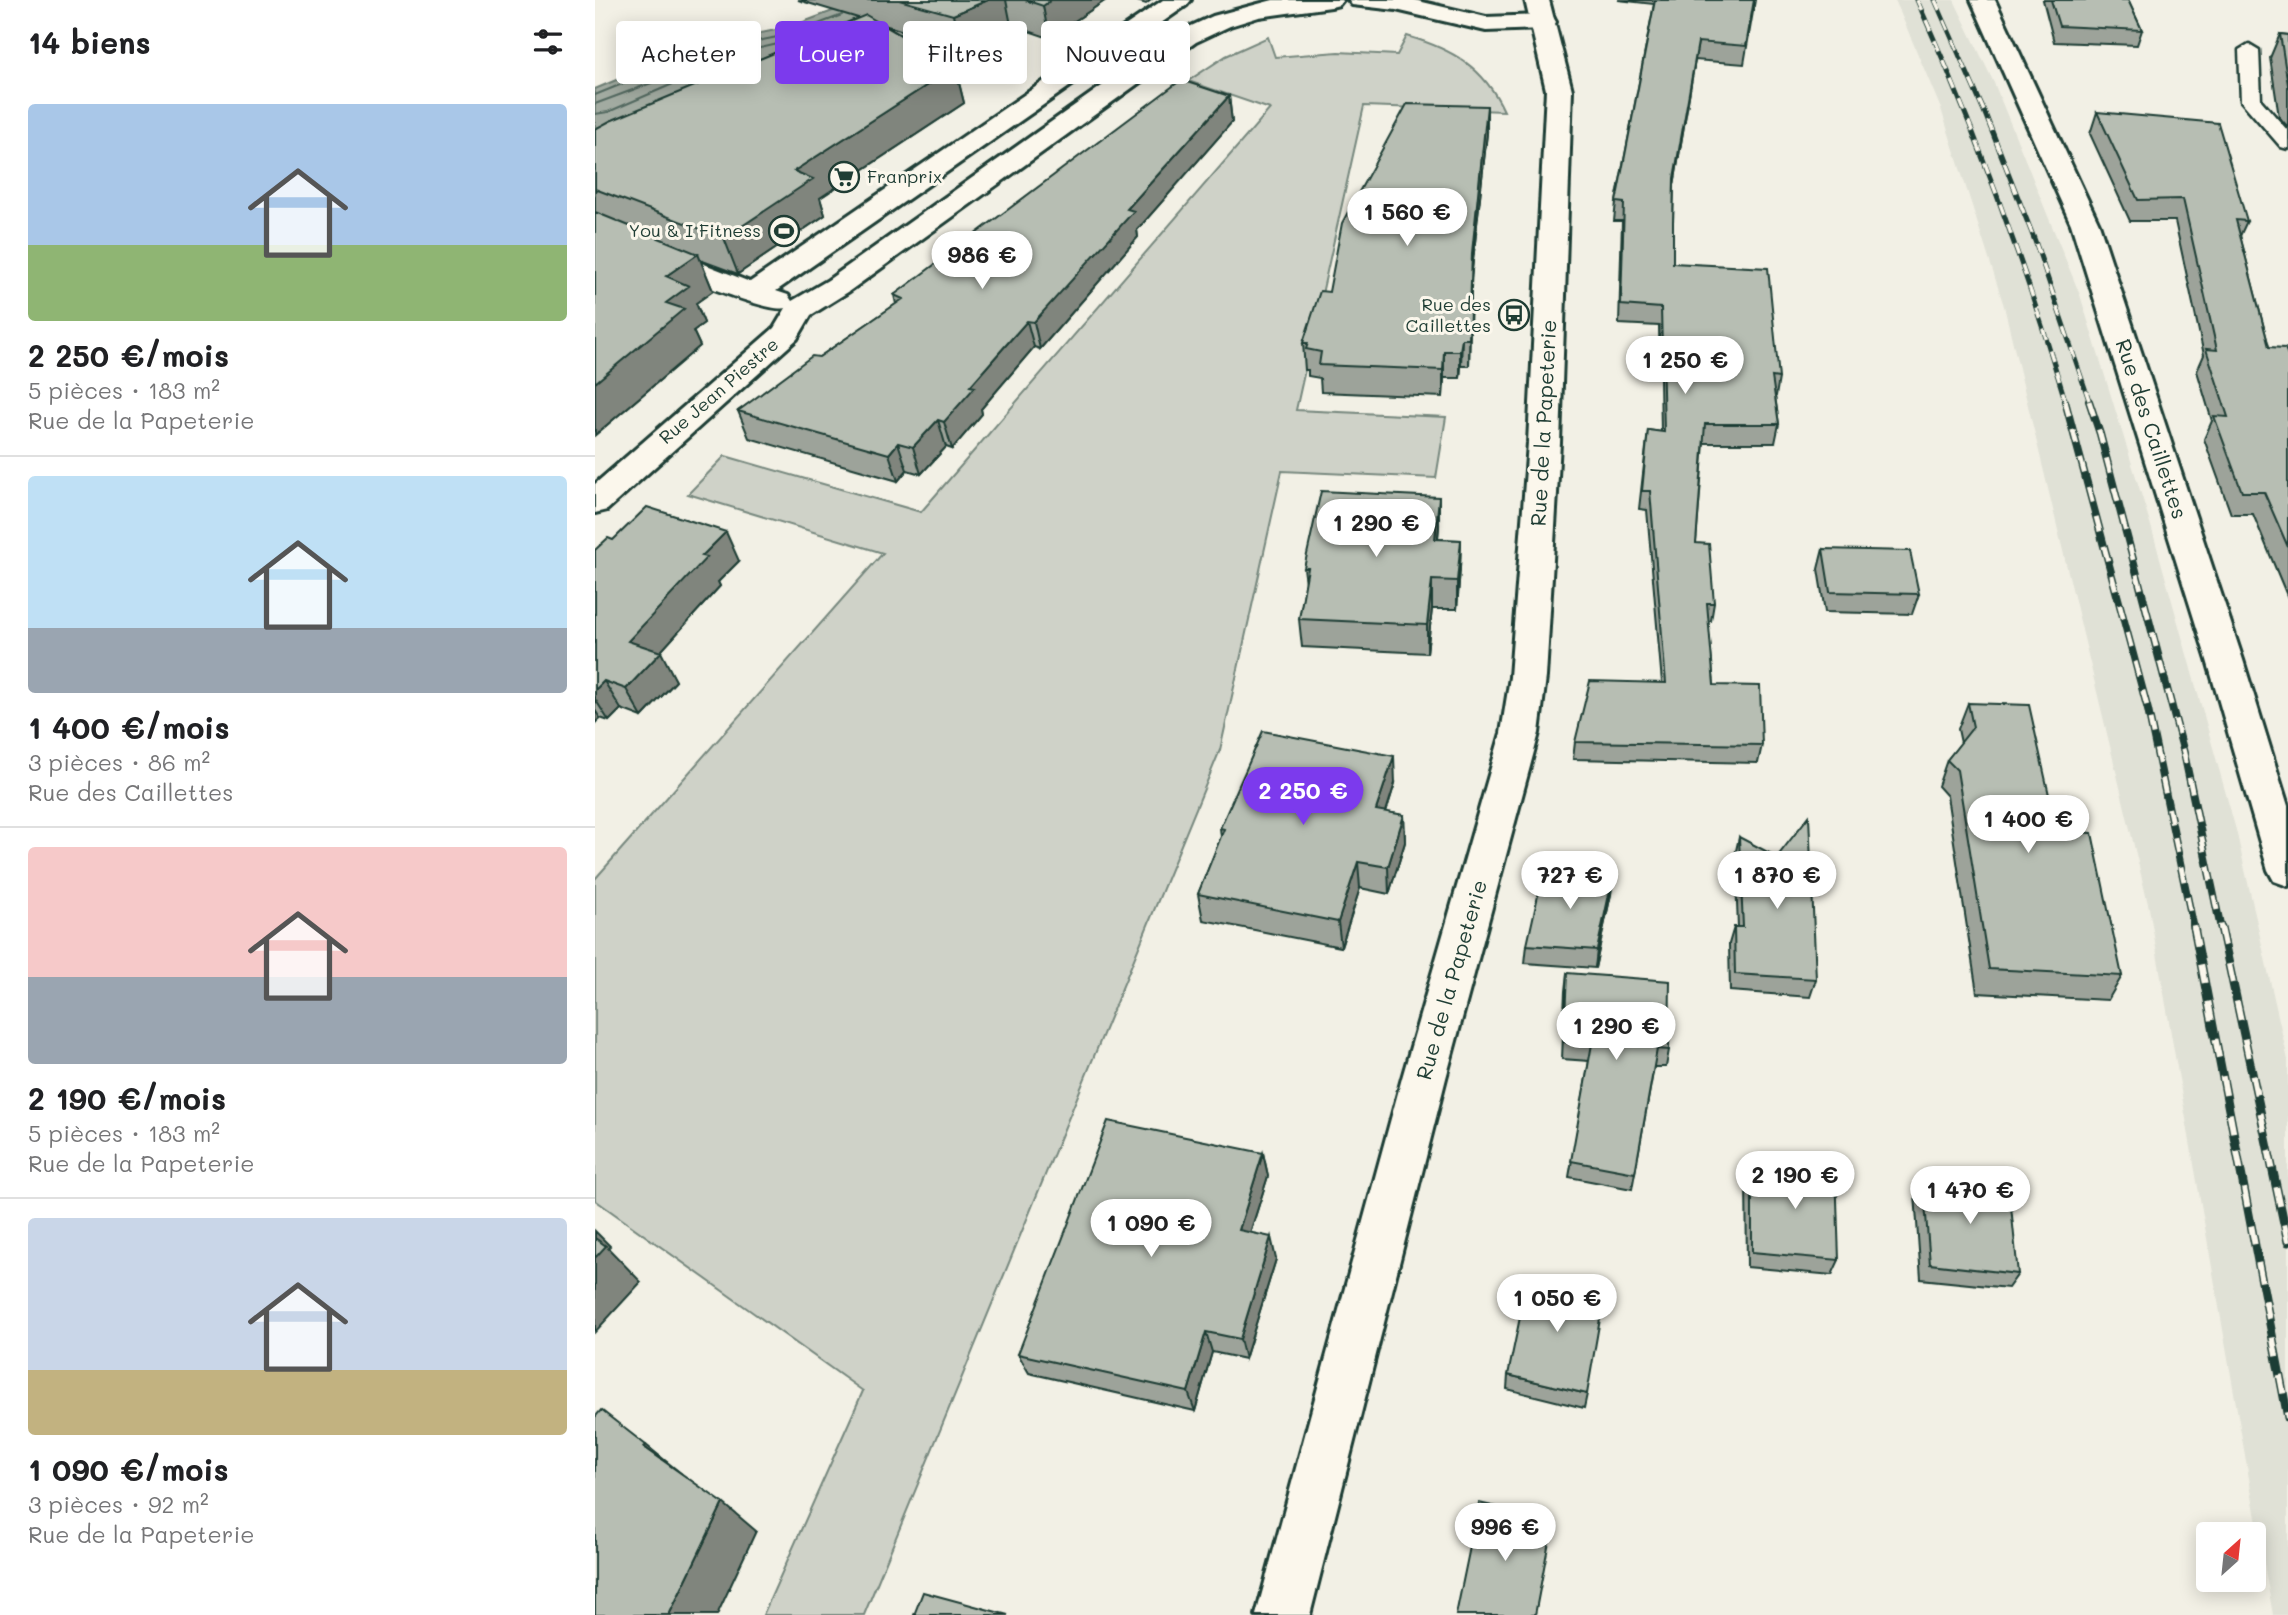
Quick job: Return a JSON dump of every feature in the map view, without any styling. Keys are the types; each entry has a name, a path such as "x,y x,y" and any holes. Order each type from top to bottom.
{"street":[{"path":"755,292 1179,0"},
{"path":"595,229 799,310 849,278 1174,46 1236,8 1331,0"},
{"path":"1360,0 1396,3 1486,24 1541,11"},
{"name":"Rue des Caillettes","path":"1983,0 2085,224 2225,660 2288,870"},
{"name":"Rue de la Papeterie","path":"1283,1615 1424,1078 1520,733 1528,677 1543,455 1559,109 1559,90 1541,11"},
{"name":"Rue Jean Piestre","path":"595,502 786,333 799,310"}],"lane":[{"path":"2249,50 2251,101 2288,143"}],"shaded area":[{"path":"1895,0 1954,0 1994,83 2080,295 2151,526 2236,830 2288,1060 2288,1615 2273,1615 2266,1575 2266,1522 2257,1522 2149,908 2004,306 1941,109"},
{"path":"1407,36 1452,54 1476,71 1487,83 1504,111 1364,106 1296,410 1446,417 1436,478 1282,471 1220,750 864,1615 763,1615 863,1391 595,1200 595,879 883,553 688,494 725,456 921,512 1270,109 1190,80 1226,56 1268,37 1275,57 1338,52 1397,55"}],"water":[{"path":"862,0 990,0 941,21 903,21 903,37 889,43 889,21 806,21"},
{"path":"775,30 775,84 793,84 625,156 595,172 595,89 616,80 616,84 761,84 761,33"}],"building":[{"path":"899,0 988,0 953,15"},
{"path":"1025,0 1051,0 1043,6"},
{"path":"1655,0 1754,0 1746,46 1698,42 1674,178 1673,263 1768,268 1779,378 1772,377 1779,424 1705,424 1696,543 1709,544 1714,603 1707,603 1714,685 1760,686 1762,745 1575,742 1590,681 1666,683 1650,491 1642,491 1648,430 1664,432 1661,308 1621,305 1624,203 1616,202"},
{"path":"2051,0 2128,0 2142,30 2059,26"},
{"path":"866,15 876,21 852,21"},
{"path":"889,28 903,37 903,84 929,84 794,171 813,179 724,238 595,189 595,129 699,84 761,84 761,58 775,53 775,84 889,84"},
{"path":"2280,34 2288,35 2288,85"},
{"path":"1190,83 1229,96 1127,209 1134,211 1034,322 1027,321 970,386 975,387 944,422 938,420 913,447 898,443 889,454 738,411 812,356 819,357 903,299 894,295 1176,84"},
{"path":"1407,104 1487,106 1472,253 1469,339 1462,339 1460,351 1444,351 1443,370 1319,365 1321,352 1306,349 1308,343 1303,343 1320,291 1329,292 1342,223"},
{"path":"2097,112 2218,123 2247,221 2236,220 2269,347 2285,348 2288,355 2288,547 2264,492 2242,492 2214,416 2228,417 2206,349 2217,350 2183,199 2138,200"},
{"path":"595,212 698,254 666,276 689,286 666,303 684,309 595,383"},
{"path":"1321,491 1439,497 1435,539 1461,540 1457,581 1432,580 1427,625 1299,619 1308,568 1304,568"},
{"path":"647,507 726,532 702,556 707,557 628,641 661,652 626,689 604,681 595,690 595,550 608,538 613,540"},
{"path":"1823,549 1910,551 1919,594 1830,592"},
{"path":"1968,703 2029,705 2057,831 2092,833 2122,976 1989,969 1957,770 1947,760 1973,727"},
{"path":"1263,731 1394,756 1376,810 1404,815 1388,867 1358,862 1338,922 1198,894 1224,829 1220,828"},
{"path":"1809,816 1816,979 1735,974 1734,927 1743,927 1739,837 1777,857"},
{"path":"1543,873 1613,876 1597,950 1527,945"},
{"path":"1567,973 1670,981 1669,1050 1657,1049 1635,1173 1571,1161 1592,1044 1564,1042"},
{"path":"1108,1121 1263,1153 1239,1230 1271,1237 1240,1339 1206,1332 1188,1392 1018,1354"},
{"path":"1752,1162 1836,1170 1839,1260 1752,1252"},
{"path":"1923,1178 2009,1187 2018,1274 1930,1264"},
{"path":"595,1238 606,1246 595,1258"},
{"path":"1529,1274 1605,1290 1587,1394 1508,1375"},
{"path":"601,1410 646,1445 644,1447 723,1503 669,1615 595,1615 595,1417"},
{"path":"1479,1503 1553,1520 1535,1615 1456,1615"},
{"path":"923,1592 1008,1615 914,1615"}],"railway":[{"path":"1917,0 1998,199 2034,300 2066,403"},
{"path":"1935,0 1984,111 2035,241 2090,403"},
{"path":"2065,401 2148,710 2194,929"},
{"path":"2089,401 2184,753 2221,929"},
{"path":"2194,927 2288,1418"},
{"path":"2221,927 2288,1242"}],"place":[{"name":"Franprix","path":"844,177"},
{"name":"You & I Fitness","path":"784,231"},
{"name":"Rue des Caillettes","path":"1514,315"}]}
